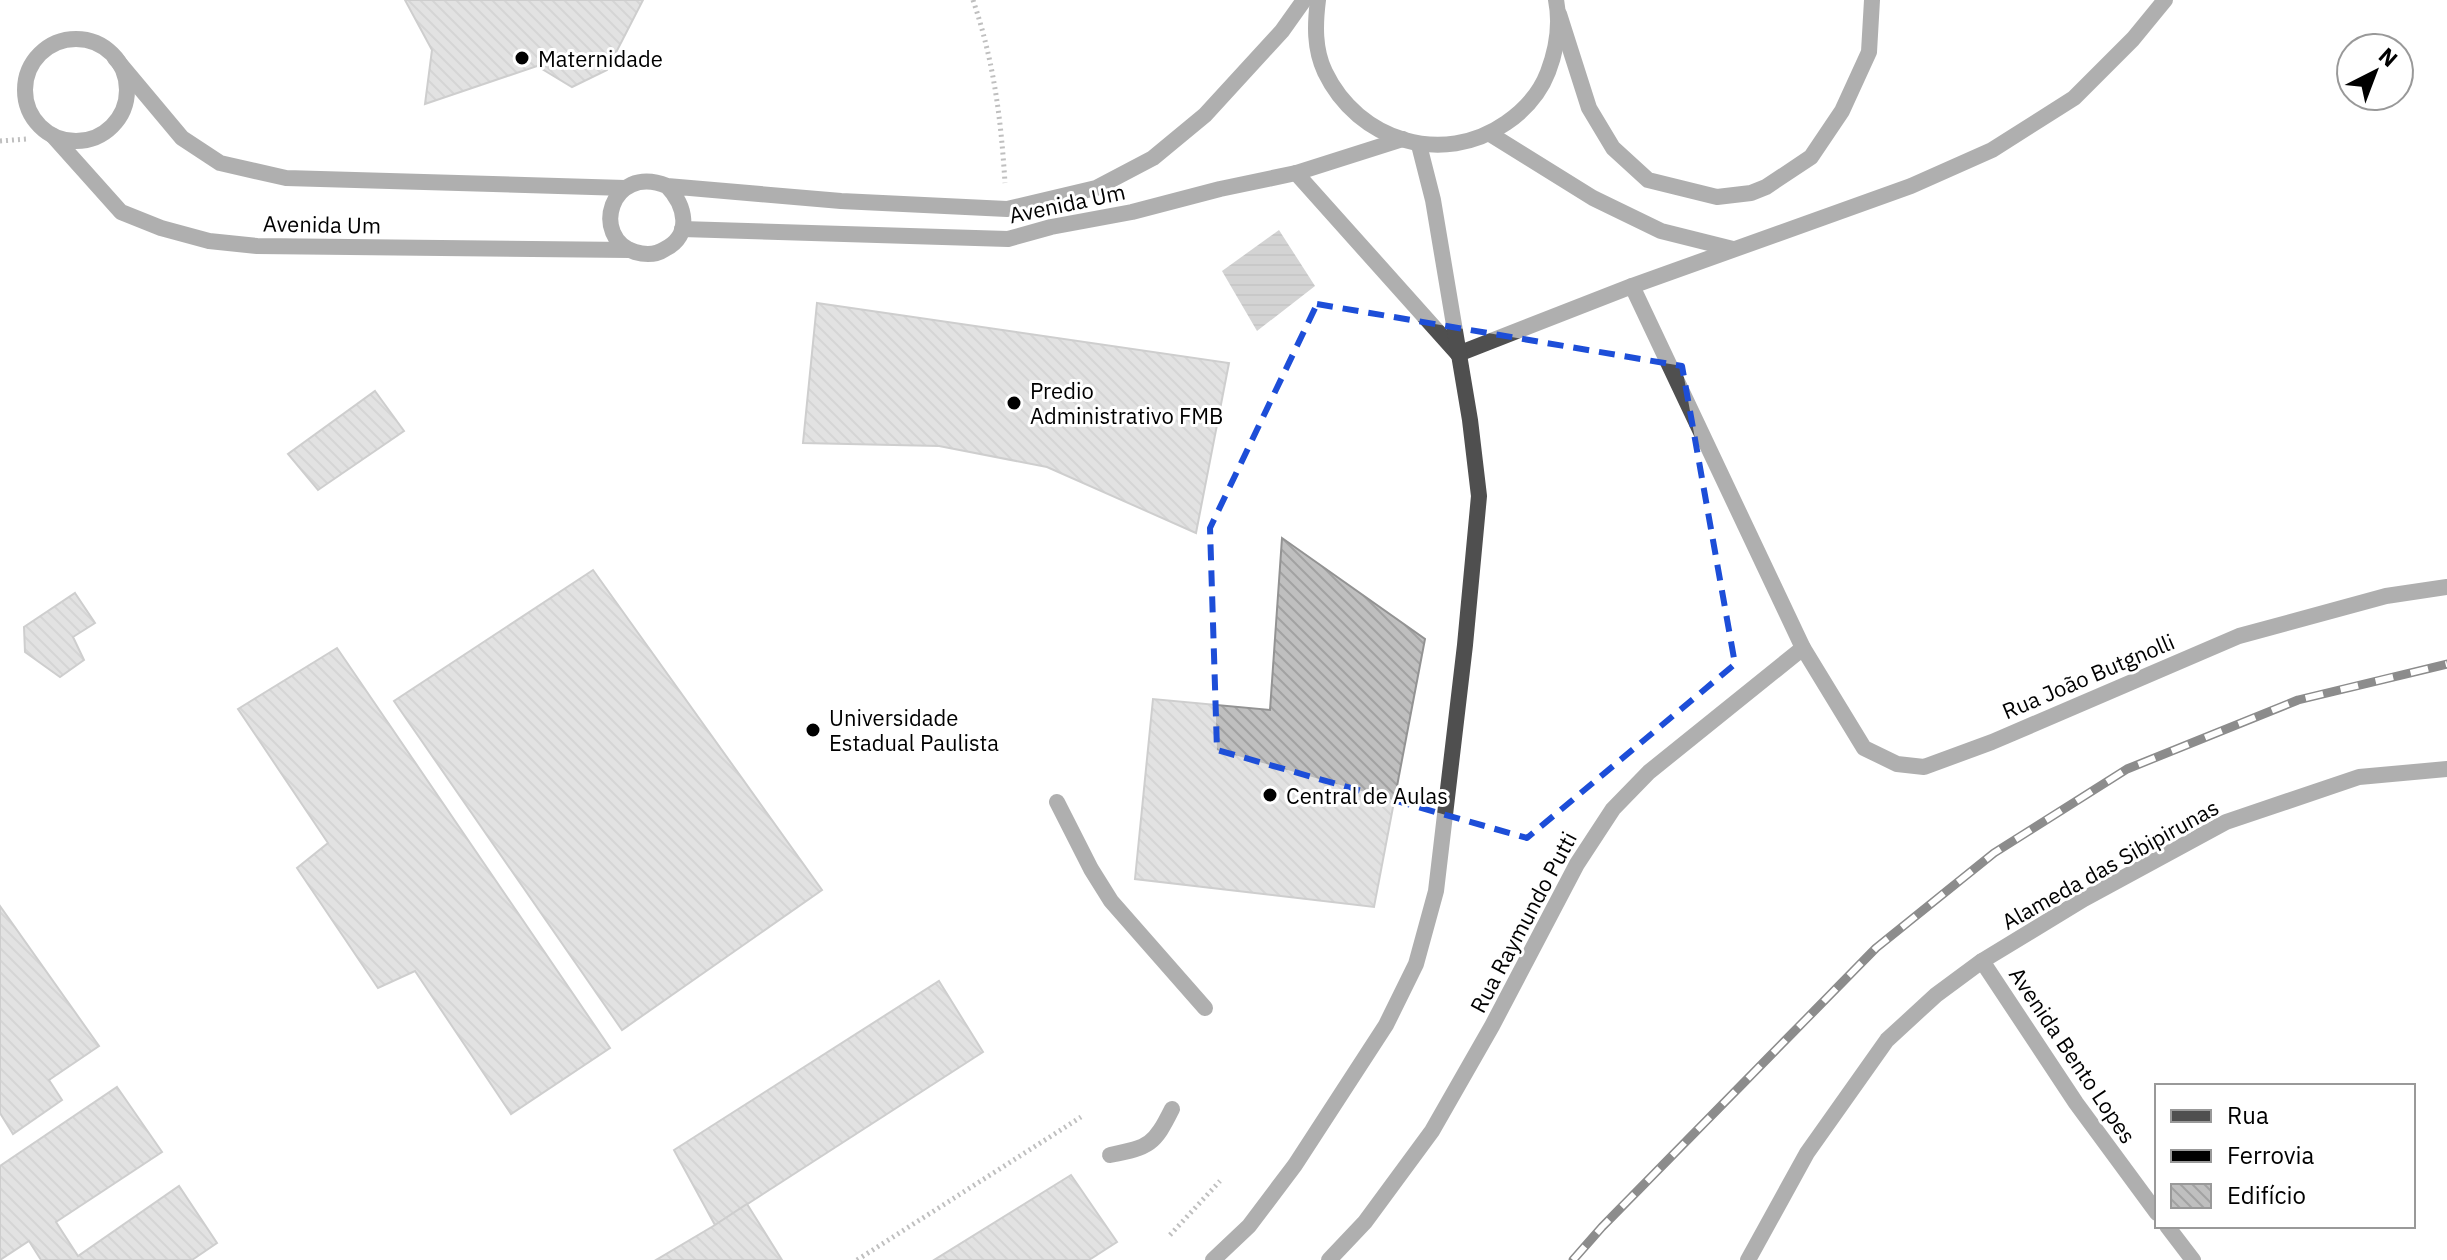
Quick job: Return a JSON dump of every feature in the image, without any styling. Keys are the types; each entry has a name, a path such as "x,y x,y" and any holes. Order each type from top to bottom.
{"street":[{"name":"Avenida Um","path":"667,186 841,201 1007,209 1096,188 1153,158 1205,115 1282,31 1304,0"},
{"path":"1318,0 1315,31 1324,71 1346,106 1379,131 1411,142 1455,144 1490,134 1520,113 1543,85 1557,50 1557,7"},
{"path":"1557,7 1589,108 1613,148 1648,180 1717,197 1751,193 1766,187 1811,157 1842,111 1869,52 1872,0"},
{"path":"1458,354 1632,286 1911,186 1992,150 2074,98 2133,39 2165,0"},
{"path":"75,39 107,49 115,58 124,73 127,90 124,108 116,123 103,135 87,141 70,142 53,136 39,126 30,113 25,97 26,79 32,63 43,50 58,42 75,39"},
{"name":"Avenida Um","path":"115,58 182,138 220,163 286,178 625,188"},
{"path":"1490,134 1593,198 1661,231 1735,249"},
{"name":"Avenida Um","path":"53,136 121,212 161,228 209,241 257,246 629,250"},
{"name":"Avenida Um","path":"682,229 1008,239 1296,173 1411,142"},
{"path":"1213,1260 1249,1226 1295,1165 1386,1025 1416,964 1436,891 1479,496 1470,420 1433,200 1411,142"},
{"path":"1296,173 1458,354"},
{"path":"638,181 653,181 667,186 678,198 684,213 682,229 676,240 655,254 629,250 618,240 611,227 610,212 615,199 625,188 638,181"},
{"name":"Rua João Butgnolli","path":"1632,286 1803,648 1864,748 1897,764 1924,767 1992,742 2239,636 2386,596 2447,587"},
{"name":"Rua Raymundo Putti","path":"1329,1260 1365,1222 1432,1131 1492,1026 1577,864 1613,809 1649,772 1803,648"},
{"name":"Alameda das Sibipirunas","path":"1982,961 2084,899 2226,822 2359,777 2447,769"},
{"path":"1057,802 1111,901 1205,1008"},
{"name":"Avenida Bento Lopes","path":"1748,1260 1807,1153 1887,1040 1936,995 1982,961 2076,1103 2155,1210"},
{"path":"1110,1155 1138,1150 1151,1143 1172,1109"},
{"path":"2169,1228 2193,1260"}],"path":[{"path":"973,0 988,44 1002,127 1007,209"},
{"path":"857,1260 1081,1117"},
{"path":"1170,1235 1220,1181"}],"highlighted area":[{"path":"1317,304 1682,366 1735,664 1527,838 1217,750 1210,528"}],"shaded area":[{"path":"1279,230 1315,286 1257,331 1222,271"}],"building":[{"name":"Maternidade","path":"405,0 643,0 607,70 572,87 537,66 425,104 432,50"},
{"name":"Predio Administrativo FMB","path":"817,303 1229,363 1196,533 1047,467 939,446 803,443"},
{"path":"375,391 404,431 318,490 288,454"},
{"name":"Central de Aulas","path":"1282,538 1425,639 1374,907 1135,879 1153,699 1270,710"},
{"path":"593,570 822,890 622,1030 394,701"},
{"path":"75,593 95,623 73,637 84,660 60,677 25,652 24,627"},
{"path":"337,648 610,1048 511,1114 415,971 378,988 297,868 328,843 238,709"},
{"path":"0,906 99,1046 49,1080 62,1100 13,1134 0,1113"},
{"path":"939,981 983,1052 715,1225 674,1150"},
{"path":"117,1087 162,1152 56,1222 78,1256 179,1186 217,1243 192,1260 41,1260 29,1241 0,1260 0,1166"},
{"path":"1071,1175 1117,1242 1089,1260 934,1260"},
{"path":"747,1204 782,1260 656,1260 715,1225"}],"railway":[{"path":"1573,1260 1876,948 1994,853 2127,769 2298,700 2447,664"}],"place":[{"name":"Maternidade","path":"522,58"},
{"name":"Predio Administrativo FMB","path":"1014,403"},
{"name":"Universidade Estadual Paulista","path":"813,730"},
{"name":"Central de Aulas","path":"1270,795"}]}
